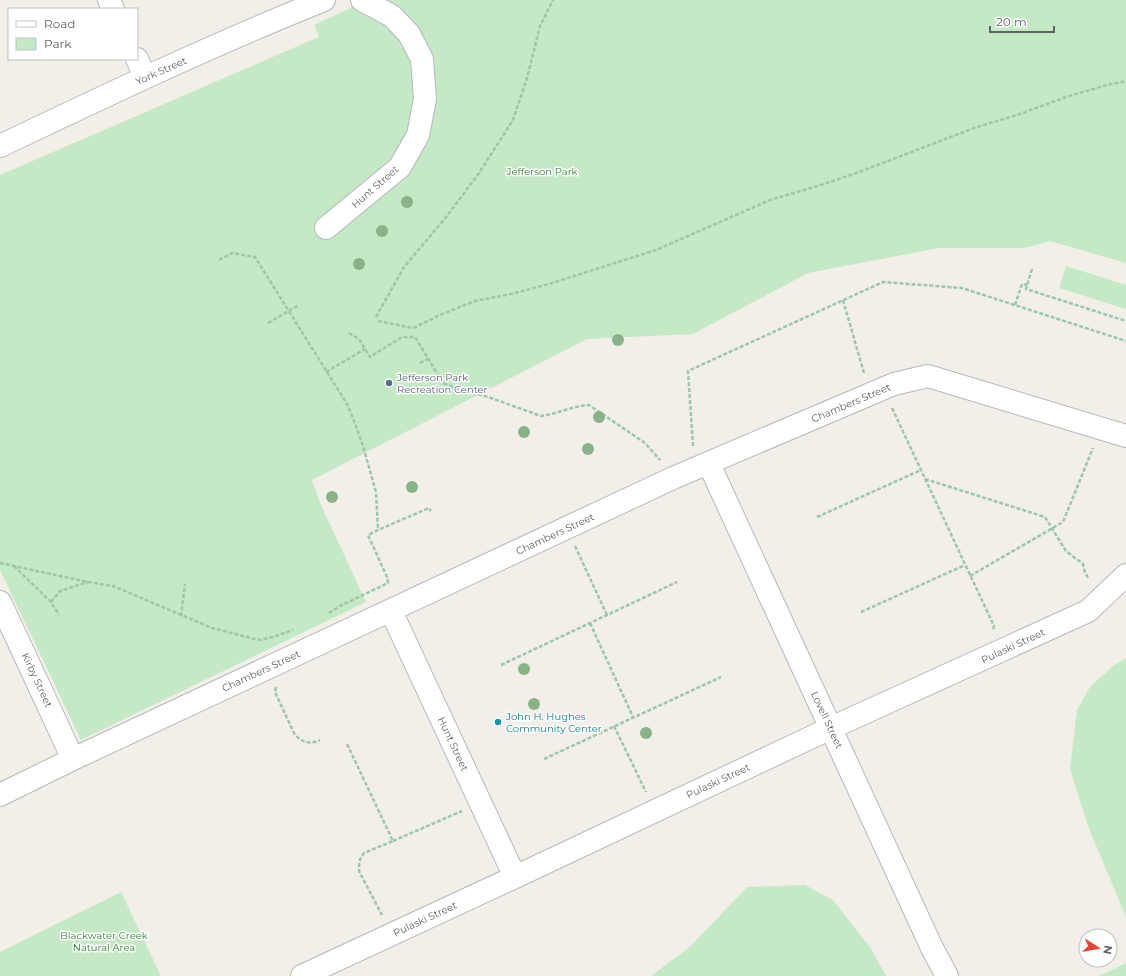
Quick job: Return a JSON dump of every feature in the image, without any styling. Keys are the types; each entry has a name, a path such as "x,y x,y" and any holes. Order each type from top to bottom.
{"street":[{"name":"York Street","path":"0,146 141,68 266,23 324,0"},
{"name":"Hunt Street","path":"326,228 400,167 418,135 424,98 422,59 409,34 392,16 362,0"},
{"name":"Chambers Street","path":"0,795 73,759 673,478 701,458 894,384 928,376 1126,436"},
{"name":"Lovell Street","path":"701,458 831,728 932,948 947,976"},
{"name":"Pulaski Street","path":"302,976 831,728 1088,611 1126,575"},
{"name":"Kirby Street","path":"0,602 73,759"},
{"name":"Hunt Street","path":"391,611 515,877"}],"path":[{"path":"376,317 404,267 447,216 479,173 513,120 527,78 540,26 554,0"},
{"path":"378,321 413,328 440,314 475,301 511,294 549,284 656,250 770,200 854,174 974,128 1017,115 1066,97 1126,81"},
{"path":"219,260 232,253 255,257 347,404 363,446 376,492 378,530"},
{"path":"1032,269 1026,289 1126,321"},
{"path":"701,458 688,371 883,282 962,288 1126,340"},
{"path":"1015,305 1022,284 1027,285"},
{"path":"843,300 864,373"},
{"path":"268,323 299,305"},
{"path":"349,333 359,339 370,357 402,337 415,337 443,383 541,416 582,405 589,405 645,443 660,460"},
{"path":"326,372 365,349"},
{"path":"420,363 428,359"},
{"path":"891,407 994,626 993,636"},
{"path":"970,576 1063,522 1096,442"},
{"path":"817,517 921,470"},
{"path":"924,479 1045,517 1066,551 1083,564 1084,572 1091,580 1096,580"},
{"path":"327,614 340,606 388,584 387,577 368,535 429,508 431,511"},
{"path":"574,544 607,615"},
{"path":"0,563 113,586 212,628 259,640 293,630"},
{"path":"861,612 965,565"},
{"path":"14,566 51,602 59,615"},
{"path":"51,602 60,591 88,582"},
{"path":"501,665 677,582"},
{"path":"181,616 185,584"},
{"path":"590,623 633,718"},
{"path":"544,759 721,677"},
{"path":"276,687 275,692 294,733 298,738 312,743 320,740"},
{"path":"614,726 648,797"},
{"path":"347,744 393,841"},
{"path":"384,916 381,914 359,871 360,857 364,853 463,811"}],"green space":[{"name":"Jefferson Park","path":"368,0 1126,0 1126,263 1050,241 1024,248 939,248 808,273 693,334 587,339 312,480 321,505 366,602 81,740 0,570 0,175 319,37 314,25"},
{"path":"1066,266 1126,285 1126,309 1059,288"},
{"path":"1126,658 1126,917 1088,826 1070,769 1077,710 1090,687 1113,666"},
{"path":"805,885 833,900 872,950 886,976 651,976 691,946 747,887"},
{"name":"Blackwater Creek Natural Area","path":"121,892 161,976 0,976 0,952"},
{"path":"1126,963 1126,976 1099,976 1118,968"}],"place":[{"name":"Jefferson Park Recreation Center","path":"389,383"},
{"name":"John H. Hughes Community Center","path":"498,722"}]}
